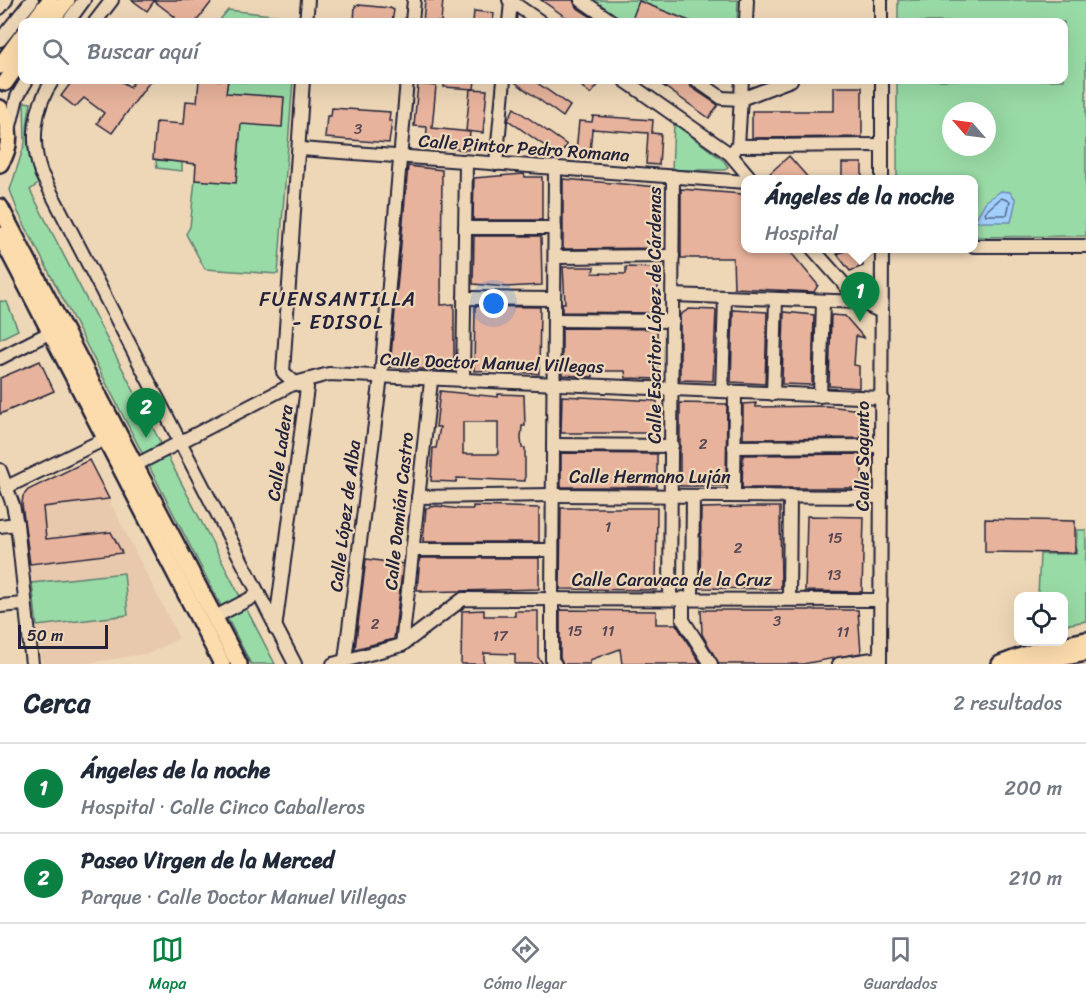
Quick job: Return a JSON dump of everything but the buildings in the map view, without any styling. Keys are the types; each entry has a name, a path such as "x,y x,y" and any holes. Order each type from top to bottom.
{"main road":[{"path":"36,18 50,0"},
{"path":"53,18 66,0"},
{"path":"0,66 18,41"},
{"path":"5,83 18,65"},
{"path":"0,108 9,131 8,147 0,164"},
{"path":"0,207 129,468 222,664"},
{"path":"0,235 51,332 112,435"},
{"path":"129,468 215,617 239,664"},
{"path":"999,664 1035,651 1086,640"},
{"path":"1031,664 1086,653"}],"street":[{"path":"0,8 6,0"},
{"path":"0,40 32,0"},
{"path":"71,18 84,0"},
{"path":"98,18 112,0"},
{"path":"306,18 308,0"},
{"path":"412,18 414,0"},
{"path":"581,0 608,18"},
{"path":"746,18 747,0"},
{"path":"880,0 881,18"},
{"path":"509,18 510,1"},
{"path":"510,1 535,18"},
{"path":"9,131 17,97 25,84"},
{"path":"51,84 40,103 35,129 36,156 46,183 295,664"},
{"name":"Calle Ladera","path":"275,629 307,387 296,382 284,372 303,84"},
{"name":"Calle López de Alba","path":"339,662 381,376 407,84"},
{"path":"496,164 504,84"},
{"path":"630,84 734,150 749,175"},
{"path":"702,84 722,98 741,99 780,84"},
{"path":"734,150 742,84"},
{"path":"882,84 882,175"},
{"path":"734,150 881,145"},
{"name":"Calle Pintor Pedro Romana","path":"300,149 741,182"},
{"path":"463,381 466,162"},
{"path":"555,167 552,495 552,660 555,664"},
{"name":"Calle Escritor López de Cárdenas","path":"673,176 672,496 682,598"},
{"path":"465,228 555,228"},
{"path":"978,246 1086,246"},
{"path":"819,253 860,302"},
{"name":"Calle Sagunto","path":"880,661 882,253"},
{"path":"555,257 673,256"},
{"path":"673,296 860,302 882,312"},
{"path":"464,298 554,299"},
{"path":"725,298 728,392 734,447 734,496"},
{"path":"772,394 776,300"},
{"path":"820,396 823,302"},
{"path":"554,320 673,321"},
{"path":"0,358 51,332"},
{"name":"Calle Doctor Manuel Villegas","path":"129,468 296,382 329,375 882,398"},
{"name":"Calle Damián Castro","path":"402,645 430,381"},
{"path":"8,488 112,435"},
{"path":"553,445 672,446"},
{"path":"734,447 881,446"},
{"path":"0,470 8,488 17,524 32,664"},
{"name":"Calle Hermano Luján","path":"418,497 552,495 881,497"},
{"path":"693,496 682,598 683,620 711,664"},
{"path":"789,598 790,496"},
{"path":"0,526 17,524"},
{"path":"412,550 552,550"},
{"path":"215,617 259,594"},
{"name":"Calle Caravaca de la Cruz","path":"402,645 463,599 881,600"},
{"path":"0,606 24,604"},
{"path":"339,662 402,645"},
{"path":"839,664 880,661"}],"shaded area":[{"path":"89,460 179,638 150,653 82,664 42,664 22,504 23,496 28,490"}],"green space":[{"path":"584,0 738,0 737,18 669,18 642,8 633,18 610,18"},
{"path":"898,0 1086,0 1086,236 978,237 978,175 897,175 897,84 1068,84 1068,18 898,18"},
{"path":"228,10 298,18 221,18"},
{"path":"227,84 293,84 278,274 205,269 186,234 190,227 195,180"},
{"path":"24,102 31,103 28,144 31,164 38,184 30,190 275,664 251,664 18,212 10,190 25,143"},
{"path":"674,123 724,161 728,167 725,170 672,170"},
{"path":"156,160 182,162 182,171 157,168"},
{"path":"0,301 7,302 18,330 0,339"},
{"path":"1077,530 1086,530 1086,621 1068,624 1068,592 1038,592 1040,554 1076,554"},
{"path":"124,573 128,615 37,626 32,583"}],"water":[{"path":"1001,191 1010,192 1016,200 1011,222 978,222 978,215 986,201"}],"place":[{"name":"Ángeles de la noche","path":"860,322"},
{"name":"Paseo Virgen de la Merced","path":"146,438"}],"district":[{"name":"FUENSANTILLA - EDISOL","path":"338,310"}]}
